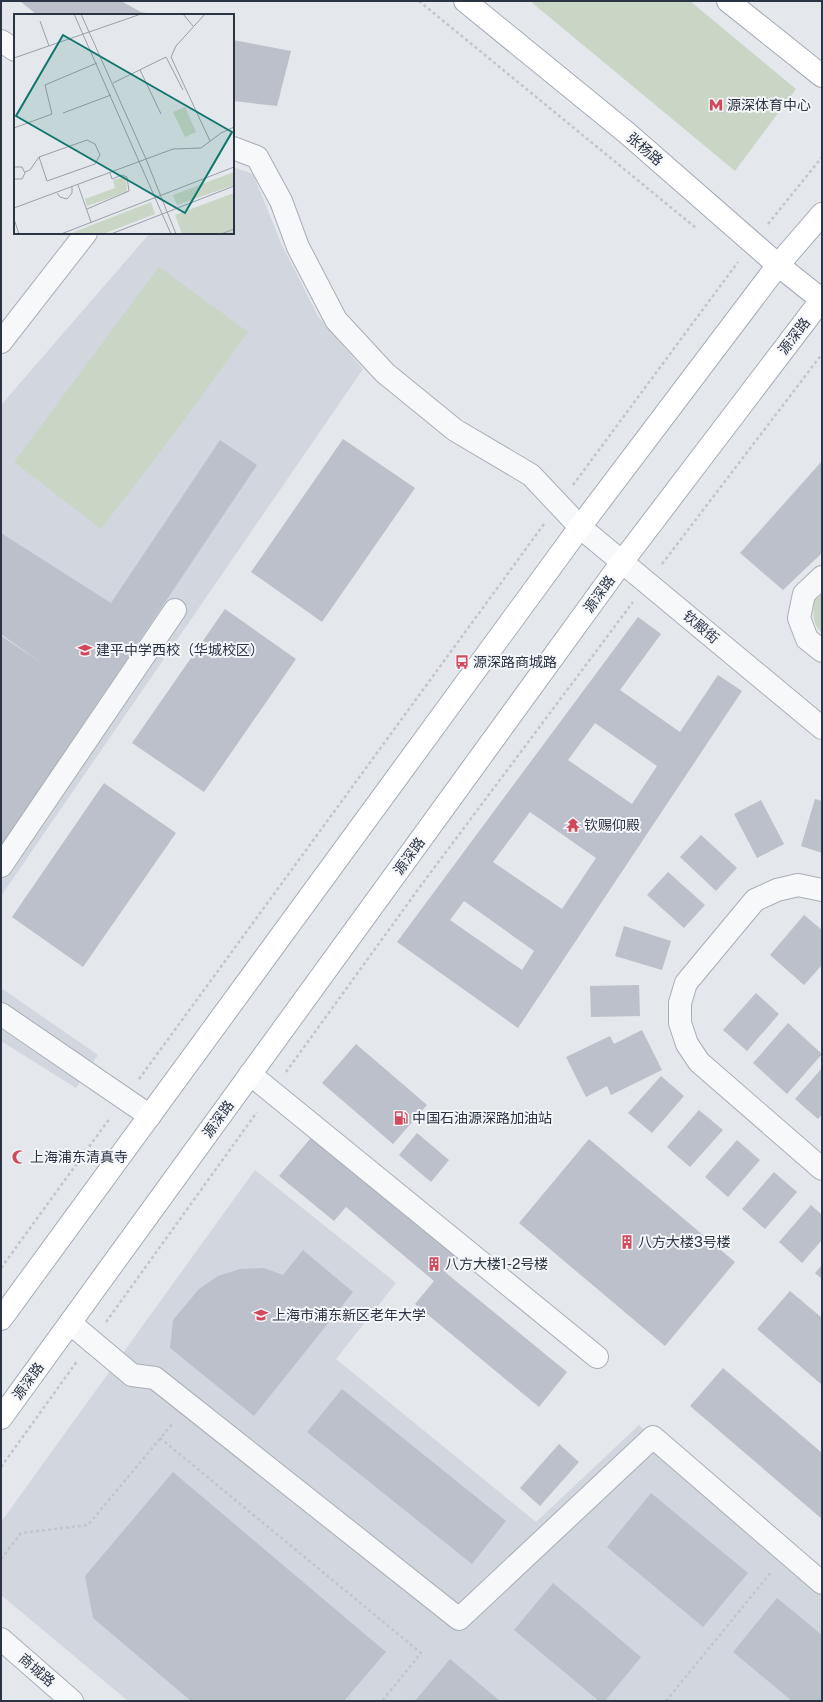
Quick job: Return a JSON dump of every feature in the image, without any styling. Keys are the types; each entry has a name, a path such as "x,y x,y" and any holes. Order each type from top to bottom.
{"main road":[{"name":"张杨路","path":"465,1 627,133 778,265 822,300"},
{"path":"728,1 822,76"},
{"path":"1,1318 580,527 778,265 822,214"},
{"name":"源深路","path":"1,1418 622,562 822,300"}],"street":[{"path":"1,41 14,49"},
{"name":"钦殿街","path":"234,148 257,157 281,201 298,247 336,320 385,373 455,430 531,476 580,527 822,728"},
{"path":"1,342 85,234"},
{"path":"822,577 804,594 799,618 807,639 822,651"},
{"path":"1,866 175,610"},
{"path":"822,890 798,885 777,890 755,900 686,984 680,1003 680,1023 687,1044 699,1062 822,1169"},
{"path":"1,1014 150,1116"},
{"path":"250,1074 597,1357"},
{"path":"70,1323 132,1375 155,1378 459,1619 653,1437 822,1583"},
{"name":"商城路","path":"1,1639 72,1701"}],"path":[{"path":"419,1 701,233"},
{"path":"1,1268 558,504 753,243 822,157"},
{"path":"732,258 738,263"},
{"path":"1,1466 422,884 647,583 822,354"},
{"path":"1,1559 22,1533 88,1524 188,1404"},
{"path":"160,1438 421,1653 382,1701"},
{"path":"666,1701 787,1553"}],"shaded area":[{"name":"建平中学西校（华城校区）","path":"234,167 253,174 281,243 318,316 363,369 1,896 1,405 149,234 234,234"},
{"path":"1,988 98,1055 76,1088 1,1041"},
{"path":"255,1170 396,1283 336,1359 536,1522 639,1425 822,1583 822,1701 128,1701 1,1595 1,1522"}],"green space":[{"path":"530,1 690,1 796,89 735,171"},
{"path":"159,267 248,332 179,427 101,529 14,462"},
{"path":"822,594 822,633 816,626 813,610 814,601"}],"building":[{"path":"20,1 121,1 141,12 152,14 36,14"},
{"path":"234,40 291,51 277,106 234,101"},
{"path":"343,439 415,488 322,622 251,572"},
{"path":"220,440 257,465 1,847 1,636 43,664 1,634 1,533 111,603"},
{"path":"822,461 822,553 783,590 740,553"},
{"path":"225,609 296,659 204,792 132,743"},
{"path":"638,617 661,634 620,690 680,732 718,675 742,691 518,1028 397,942","holes":["595,723 657,766 632,804 568,760","530,812 596,858 562,909 493,862","464,901 534,951 522,970 450,920"]},
{"path":"104,783 176,833 83,967 12,917"},
{"path":"815,799 822,801 822,853 801,846"},
{"path":"761,800 784,844 757,858 734,814"},
{"path":"701,835 737,868 716,891 680,857"},
{"path":"668,872 705,905 684,928 647,895"},
{"path":"804,915 822,930 822,965 804,985 770,955"},
{"path":"624,926 671,941 662,970 615,956"},
{"path":"639,985 640,1016 591,1017 590,986"},
{"path":"756,993 779,1014 747,1051 723,1030"},
{"path":"788,1023 822,1054 787,1094 753,1063"},
{"path":"642,1030 662,1070 611,1095 607,1086 586,1097 566,1057 610,1036 614,1044"},
{"path":"356,1044 427,1105 393,1144 322,1083"},
{"path":"822,1068 822,1115 818,1119 795,1099"},
{"path":"661,1076 684,1096 652,1133 628,1113"},
{"path":"699,1110 723,1130 690,1167 667,1147"},
{"path":"417,1133 449,1160 431,1182 399,1155"},
{"name":"八方大楼1-2号楼","path":"314,1134 461,1255 446,1273 567,1372 539,1407 415,1304 434,1281 346,1207 334,1221 279,1176"},
{"name":"八方大楼3号楼","path":"589,1139 735,1262 665,1346 519,1223"},
{"path":"737,1140 760,1160 728,1197 705,1177"},
{"path":"774,1172 797,1192 765,1229 742,1209"},
{"path":"811,1205 822,1215 822,1240 802,1263 779,1242"},
{"path":"303,1250 353,1292 254,1416 170,1348 173,1320 199,1289 218,1276 240,1269 264,1268 283,1275"},
{"path":"822,1265 822,1279 815,1273"},
{"path":"790,1291 822,1318 822,1385 757,1329"},
{"path":"723,1368 822,1453 822,1519 690,1406"},
{"path":"342,1389 506,1521 472,1564 307,1432"},
{"path":"559,1444 579,1462 540,1506 520,1488"},
{"path":"173,1472 386,1652 344,1701 191,1701 93,1618 85,1576"},
{"path":"651,1493 748,1573 703,1627 607,1547"},
{"path":"553,1583 641,1657 605,1701 599,1701 514,1630"},
{"path":"777,1598 822,1635 822,1701 792,1701 733,1652"},
{"path":"450,1659 500,1701 415,1701"}],"place":[{"name":"源深体育中心","path":"716,105"},
{"name":"建平中学西校（华城校区）","path":"85,650"},
{"name":"源深路商城路","path":"462,662"},
{"name":"钦赐仰殿","path":"573,825"},
{"name":"中国石油源深路加油站","path":"401,1118"},
{"name":"上海浦东清真寺","path":"19,1157"},
{"name":"八方大楼3号楼","path":"627,1242"},
{"name":"八方大楼1-2号楼","path":"434,1264"},
{"name":"上海市浦东新区老年大学","path":"261,1315"}]}
